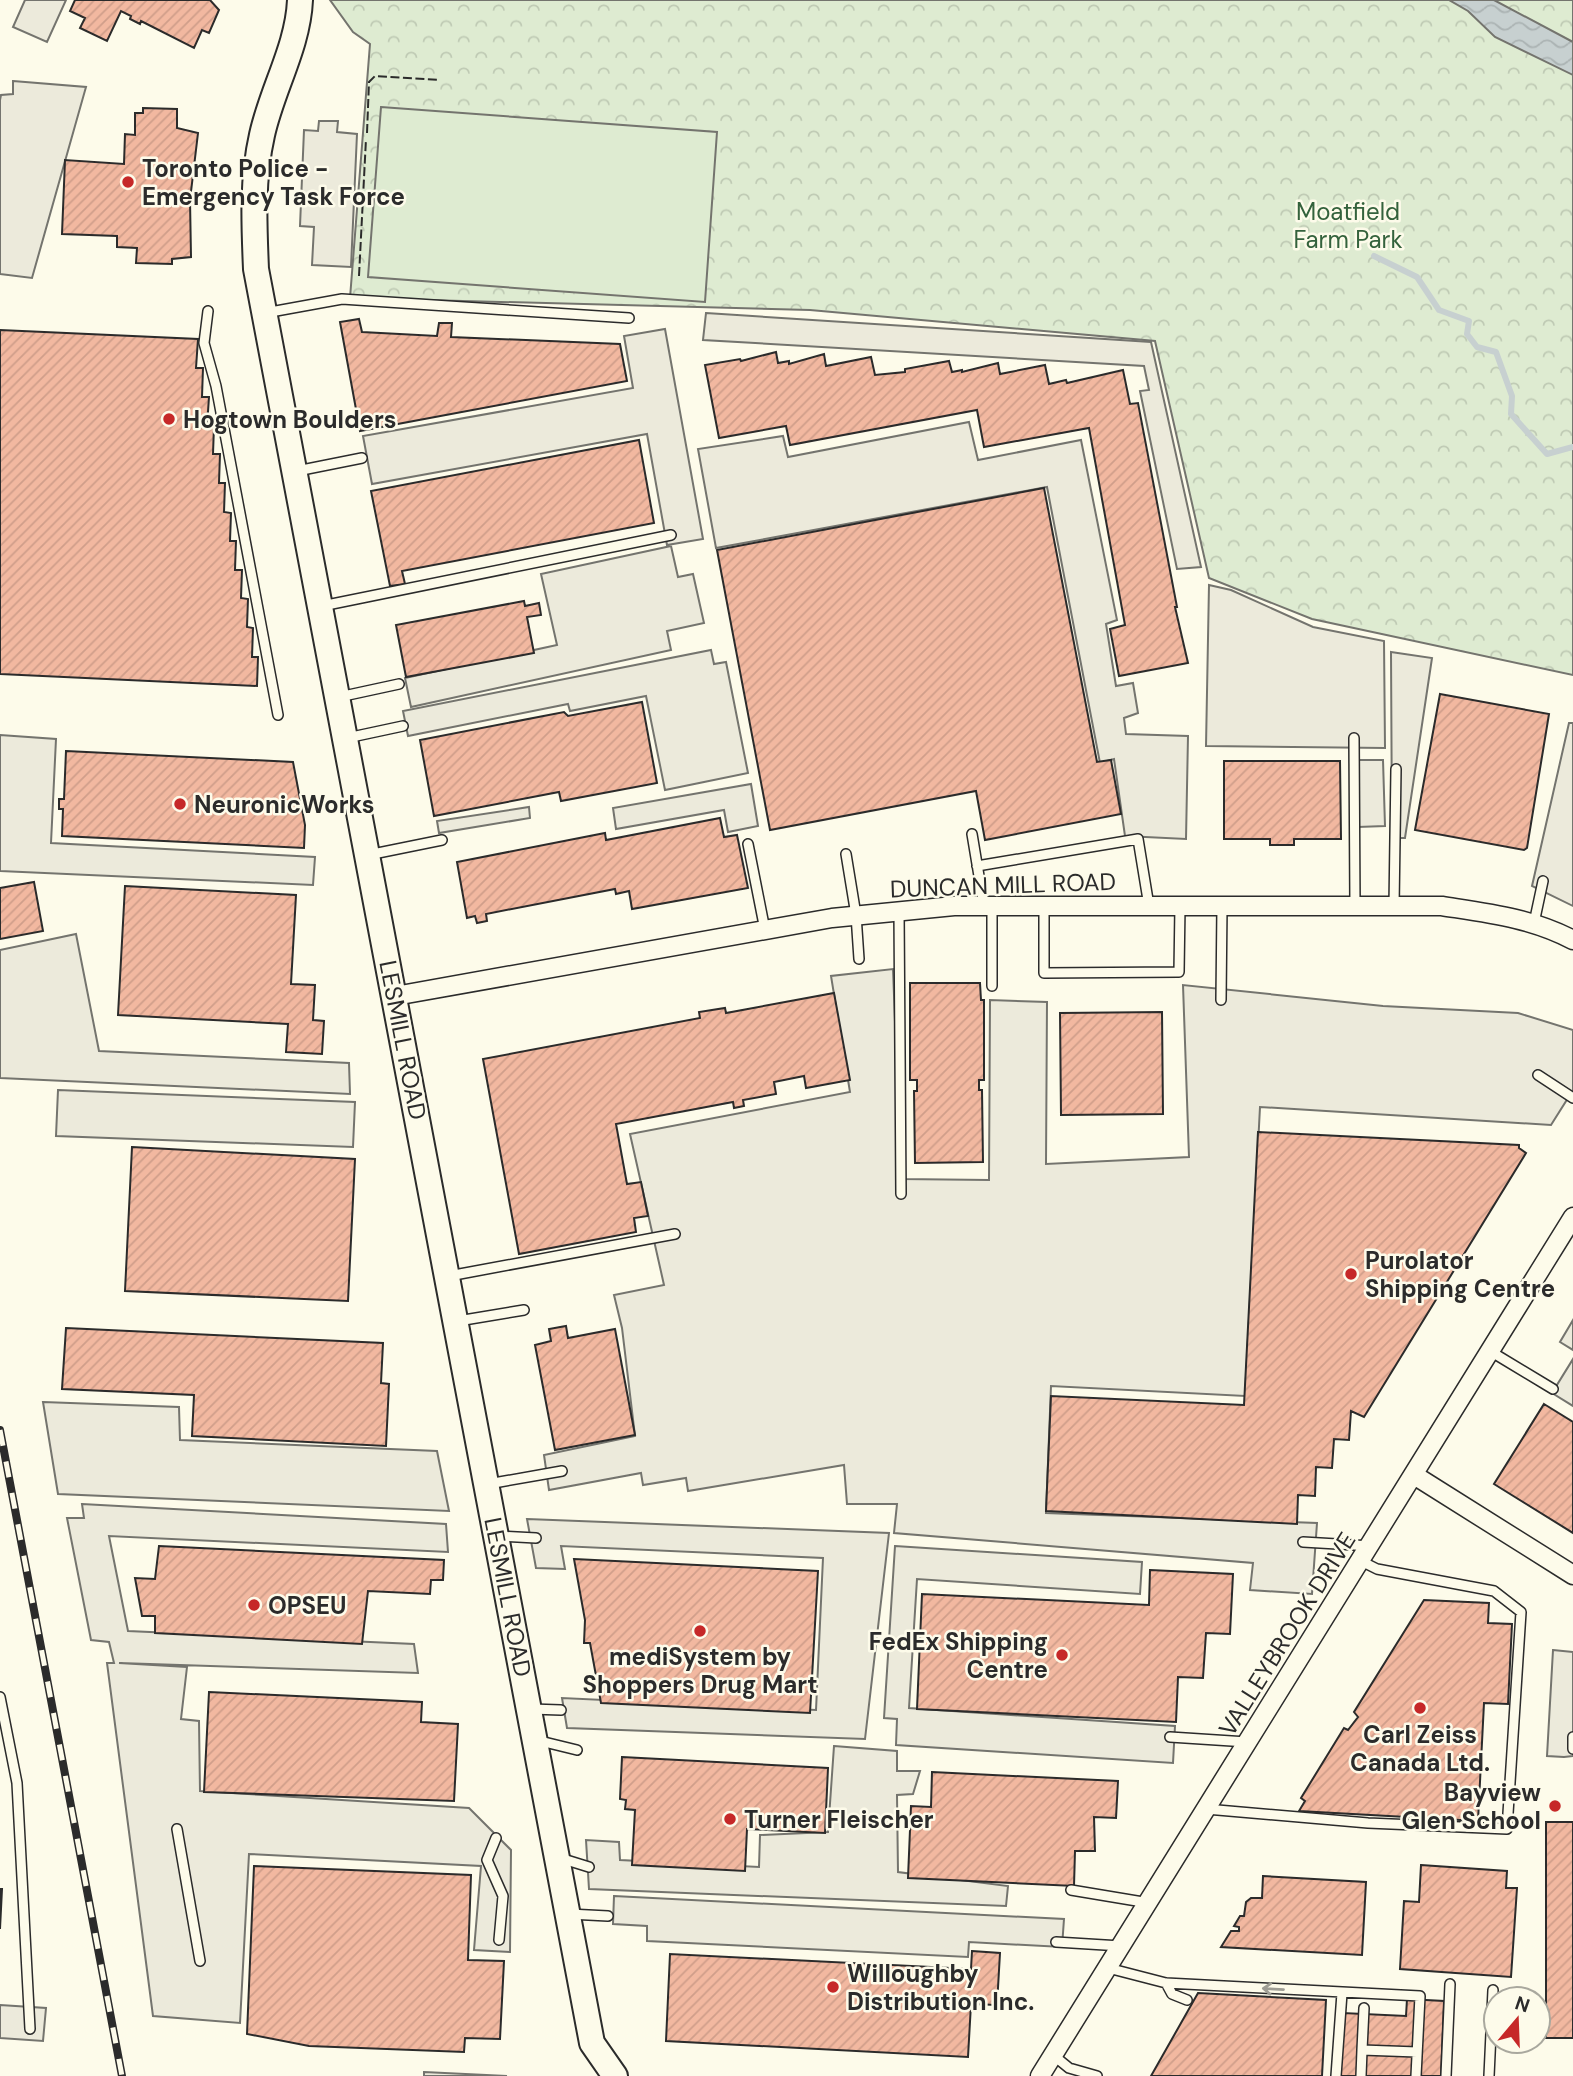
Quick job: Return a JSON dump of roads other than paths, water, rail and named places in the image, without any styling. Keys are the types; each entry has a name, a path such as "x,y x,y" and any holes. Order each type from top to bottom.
{"street":[{"name":"LESMILL ROAD","path":"300,0 294,35 262,133 253,193 256,269 592,2043 607,2073"},
{"name":"DUNCAN MILL ROAD","path":"395,996 856,915 988,906 1442,906 1506,915 1534,923 1573,940"},
{"name":"VALLEYBROOK DRIVE","path":"1040,2076 1573,1217"},
{"path":"1414,1475 1573,1575"}],"lane":[{"path":"265,313 342,299 629,318"},
{"path":"208,311 204,344 216,386 278,715"},
{"path":"295,471 362,458"},
{"path":"320,606 671,535"},
{"path":"338,697 399,684"},
{"path":"345,738 403,726"},
{"path":"1354,738 1355,906"},
{"path":"1394,906 1396,769"},
{"path":"972,834 988,906 992,986"},
{"path":"977,866 1138,839 1149,906"},
{"path":"368,855 442,840"},
{"path":"748,844 765,930"},
{"path":"846,855 856,915 859,959"},
{"path":"1534,923 1543,881"},
{"path":"1044,906 1044,974 1179,972 1180,906"},
{"path":"1221,1000 1222,906"},
{"path":"899,911 901,1194"},
{"path":"1538,1075 1573,1098"},
{"path":"447,1276 675,1234"},
{"path":"456,1321 524,1310"},
{"path":"1490,1351 1553,1390"},
{"path":"487,1484 562,1471"},
{"path":"496,1536 536,1538"},
{"path":"1303,1542 1371,1546"},
{"path":"1206,1809 1368,1823 1507,1829 1521,1612 1494,1591 1377,1569 1361,1561"},
{"path":"0,1697 18,1783 30,2029"},
{"path":"529,1709 561,1710"},
{"path":"1170,1737 1248,1742"},
{"path":"1573,1737 1573,1749"},
{"path":"535,1740 577,1750"},
{"path":"177,1829 200,1961"},
{"path":"496,1838 487,1860 503,1896 499,1940"},
{"path":"557,1857 589,1867"},
{"path":"1071,1889 1149,1903"},
{"path":"567,1914 608,1916"},
{"path":"1056,1942 1121,1946"},
{"path":"1108,1968 1166,1983 1420,1996 1416,2076"},
{"path":"1166,1983 1172,1994 1187,2000"},
{"path":"1446,2076 1450,1984"},
{"path":"1336,2076 1342,1993"},
{"path":"1361,2076 1364,2008"},
{"path":"1362,2050 1417,2052"},
{"path":"1053,2055 1069,2068 1097,2076"},
{"path":"1489,2076 1490,2055"}],"water":[{"path":"1449,0 1494,0 1573,42 1573,75 1495,37 1468,11"}],"waterway":[{"path":"1374,256 1417,277 1439,310 1469,321 1467,334 1477,347 1496,352 1512,396 1511,414 1547,454 1573,447"}],"railway":[{"path":"0,1430 122,2076"}],"place":[{"name":"Toronto Police - Emergency Task Force","path":"128,182"},
{"name":"Hogtown Boulders","path":"169,419"},
{"name":"NeuronicWorks","path":"180,804"},
{"name":"Purolator Shipping Centre","path":"1351,1274"},
{"name":"OPSEU","path":"254,1605"},
{"name":"mediSystem by Shoppers Drug Mart","path":"700,1631"},
{"name":"FedEx Shipping Centre","path":"1062,1655"},
{"name":"Carl Zeiss Canada Ltd.","path":"1420,1708"},
{"name":"Bayview Glen School","path":"1555,1806"},
{"name":"Turner Fleischer","path":"730,1819"},
{"name":"Willoughby Distribution Inc.","path":"833,1987"}],"park label":[{"name":"Moatfield Farm Park","path":"1348,225"}]}
